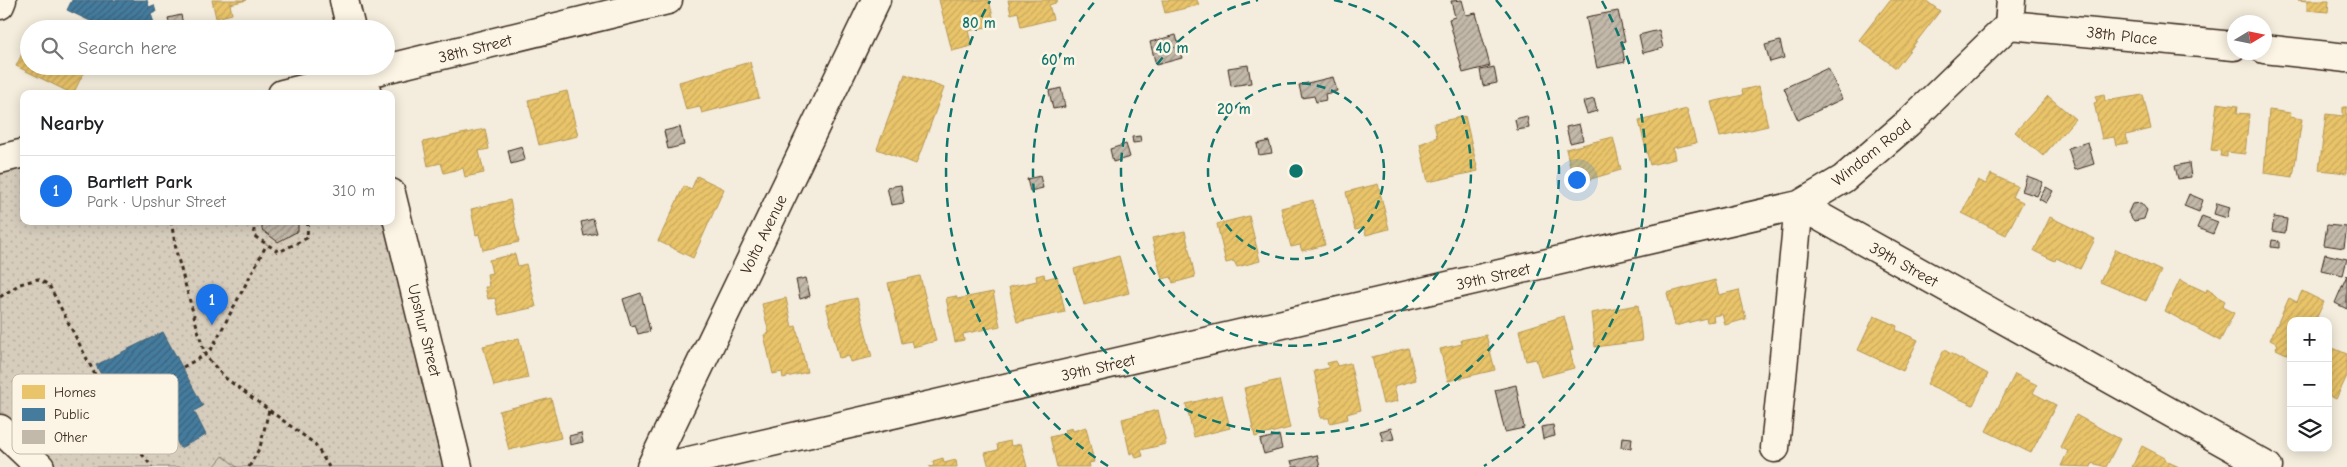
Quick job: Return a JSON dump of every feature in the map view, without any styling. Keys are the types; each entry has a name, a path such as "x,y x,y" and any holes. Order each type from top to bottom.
{"street":[{"path":"0,5 2,0"},
{"path":"344,0 349,20"},
{"name":"38th Street","path":"395,70 668,0"},
{"name":"Volta Avenue","path":"651,467 876,0"},
{"name":"38th Place","path":"2010,12 2227,45"},
{"name":"Windom Road","path":"1799,205 1843,179 1908,123 2010,12"},
{"path":"2272,50 2347,58"},
{"name":"38th Street","path":"302,90 363,78"},
{"path":"0,159 20,154"},
{"path":"1775,448 1799,205"},
{"name":"39th Street","path":"663,467 1799,205 2268,467"},
{"name":"Upshur Street","path":"395,210 458,467"},
{"path":"0,429 12,440"},
{"path":"26,454 40,467"}],"path":[{"path":"172,225 177,255 205,355 224,377 315,444 329,467"},
{"path":"254,225 254,236 279,252 307,238 308,225"},
{"path":"183,367 205,355 212,348 267,244"},
{"path":"0,297 30,280 38,279 49,284 96,374"},
{"path":"249,467 260,447 269,410"},
{"path":"142,454 152,467"}],"shaded area":[{"path":"20,154 20,225 392,225 458,467 40,467 26,454 178,454 178,374 12,374 12,440 0,429 0,159"},
{"path":"223,456 237,467 214,467"}],"building: Homes":[{"path":"212,0 247,0 230,4 232,14 216,18"},
{"path":"939,0 989,0 995,25 968,31 972,46 952,51"},
{"path":"1008,0 1057,0 1058,2 1049,5 1053,19 1021,27 1018,12 1011,14"},
{"path":"1162,0 1197,0 1199,5 1165,13"},
{"path":"1890,0 1925,0 1940,11 1896,68 1859,40"},
{"path":"2298,0 2329,0 2328,12 2307,10 2307,1"},
{"path":"20,58 20,68 16,66"},
{"path":"750,62 759,98 702,113 700,107 686,110 679,82"},
{"path":"905,74 944,88 916,164 877,149"},
{"path":"34,75 82,75 75,90 65,90"},
{"path":"1759,86 1768,126 1720,137 1711,102 1743,95 1742,90"},
{"path":"567,91 578,136 539,145 528,100"},
{"path":"2104,94 2105,101 2143,95 2151,129 2126,135 2128,143 2116,145 2114,137 2102,139 2094,103 2097,102 2095,96"},
{"path":"2048,96 2075,119 2043,156 2015,132"},
{"path":"2217,103 2238,106 2237,113 2249,114 2245,154 2227,152 2227,157 2220,156 2221,151 2211,150"},
{"path":"2343,107 2347,107 2347,173 2319,170 2326,114 2343,116"},
{"path":"1687,109 1696,143 1673,148 1675,159 1650,165 1639,121"},
{"path":"2269,110 2291,113 2290,117 2302,119 2293,177 2264,173"},
{"path":"1465,116 1478,171 1428,182 1420,144 1437,137 1434,123"},
{"path":"485,129 489,149 479,151 484,173 465,177 463,168 444,173 441,163 428,166 423,142"},
{"path":"1613,137 1621,170 1574,184 1566,149"},
{"path":"1991,174 2017,186 2012,197 2023,202 2006,235 1962,213 1978,180 1986,184"},
{"path":"697,176 724,189 693,258 658,241 684,186 691,190"},
{"path":"1378,184 1389,229 1366,235 1364,228 1355,230 1346,192"},
{"path":"510,200 519,242 483,250 479,234 476,235 471,209"},
{"path":"1313,200 1325,245 1302,251 1300,245 1291,247 1281,208"},
{"path":"1249,216 1260,261 1237,267 1234,261 1226,263 1217,224"},
{"path":"2050,217 2095,239 2080,269 2056,258 2055,261 2034,251"},
{"path":"1185,231 1195,277 1173,283 1171,277 1162,279 1152,238"},
{"path":"2116,249 2161,271 2146,301 2100,282"},
{"path":"515,254 518,266 526,264 536,307 499,315 495,298 488,299 485,287 489,287 487,274 492,273 489,260"},
{"path":"1119,256 1129,293 1084,305 1074,269"},
{"path":"1044,274 1045,279 1057,276 1065,312 1017,322 1009,287 1037,281 1036,276"},
{"path":"920,276 936,341 913,347 911,341 902,343 888,283"},
{"path":"1715,280 1719,295 1739,290 1746,319 1725,325 1722,314 1713,316 1714,321 1707,322 1706,318 1675,326 1667,293"},
{"path":"2180,280 2206,292 2207,289 2225,301 2222,307 2234,313 2220,341 2165,311"},
{"path":"2302,291 2324,302 2317,317 2287,317 2287,354 2276,349 2278,344 2270,340 2289,298 2297,302"},
{"path":"993,292 1000,326 963,334 964,340 955,342 946,298 956,296 957,299"},
{"path":"786,298 792,327 796,326 807,372 783,378 782,372 773,374 764,335 769,333 762,304"},
{"path":"857,298 872,357 850,362 849,356 839,358 826,305"},
{"path":"1638,305 1642,341 1595,347 1591,313"},
{"path":"1564,316 1573,350 1570,351 1574,368 1541,377 1536,359 1526,361 1519,330"},
{"path":"1874,316 1897,326 1896,330 1918,340 1903,371 1858,350"},
{"path":"1486,335 1495,370 1448,381 1440,349 1462,344 1461,340"},
{"path":"519,338 528,378 494,386 483,346"},
{"path":"1408,348 1416,380 1394,386 1398,401 1383,404 1372,357"},
{"path":"2332,348 2347,354 2347,376 2336,399 2332,397"},
{"path":"1944,350 1988,374 1973,405 1927,384"},
{"path":"1336,361 1337,366 1350,363 1361,410 1347,414 1348,419 1330,423 1329,418 1321,418 1319,408 1322,407 1314,371 1329,368 1327,363"},
{"path":"2015,374 2037,385 2033,393 2056,405 2031,453 1986,431"},
{"path":"1279,380 1290,428 1255,437 1244,388"},
{"path":"1222,395 1230,428 1194,437 1186,404"},
{"path":"551,398 561,438 509,450 499,411"},
{"path":"1158,410 1166,444 1141,450 1143,456 1136,458 1134,452 1130,454 1122,419"},
{"path":"2076,415 2120,439 2106,467 2092,463 2091,467 2061,466 2068,451 2060,447"},
{"path":"1086,427 1094,462 1089,463 1090,467 1057,467 1050,437 1066,433 1065,430 1072,428 1073,431"},
{"path":"1010,441 1011,446 1021,444 1027,467 989,467 985,453 998,450 997,444"},
{"path":"2142,446 2165,458 2164,460 2179,467 2132,467"},
{"path":"943,458 944,463 956,460 957,467 929,467 934,466 933,461"}],"building: Public":[{"path":"72,0 147,0 149,7 154,5 156,12 151,14 153,20 88,20 67,10"},
{"path":"163,332 203,406 194,411 206,435 180,448 178,444 178,374 101,374 96,365"}],"building: Other":[{"path":"1462,0 1466,15 1476,13 1490,66 1463,73 1449,19 1455,17 1451,1"},
{"path":"1618,11 1625,41 1621,42 1625,62 1597,68 1586,17"},
{"path":"181,15 182,20 169,20 168,18"},
{"path":"1659,30 1663,48 1643,53 1639,35"},
{"path":"1176,35 1182,58 1156,65 1150,42"},
{"path":"1780,41 1784,58 1770,62 1765,45"},
{"path":"1248,65 1251,83 1231,86 1228,68"},
{"path":"1494,67 1497,83 1483,86 1480,70"},
{"path":"1828,68 1842,99 1798,120 1784,88"},
{"path":"1333,77 1337,91 1325,94 1326,100 1316,102 1314,96 1302,98 1299,85"},
{"path":"1061,88 1065,107 1053,109 1049,91"},
{"path":"1594,99 1597,111 1587,114 1583,102"},
{"path":"1527,116 1529,128 1517,130 1515,119"},
{"path":"1579,124 1583,140 1570,143 1566,127"},
{"path":"680,127 684,145 668,149 664,131"},
{"path":"1140,136 1141,142 1133,143 1132,137"},
{"path":"1269,141 1272,153 1259,155 1257,144"},
{"path":"2088,142 2094,164 2075,170 2068,148"},
{"path":"1126,144 1130,157 1113,162 1110,149"},
{"path":"522,146 525,160 511,164 508,150"},
{"path":"2189,163 2191,177 2178,179 2175,166"},
{"path":"1040,176 1043,188 1030,191 1027,179"},
{"path":"2027,176 2043,182 2037,196 2022,191"},
{"path":"901,185 904,203 891,205 887,187"},
{"path":"2046,187 2053,191 2046,203 2039,199"},
{"path":"2189,194 2203,200 2199,212 2184,206"},
{"path":"2141,203 2147,210 2144,219 2134,221 2128,213 2132,204"},
{"path":"2217,203 2230,207 2227,218 2214,214"},
{"path":"2202,216 2218,222 2213,234 2197,228"},
{"path":"2274,217 2287,219 2285,233 2272,231"},
{"path":"593,219 597,233 584,236 581,222"},
{"path":"262,225 298,225 298,231 278,242 262,230"},
{"path":"2327,225 2347,227 2344,248 2324,245"},
{"path":"2272,240 2279,241 2279,248 2271,247"},
{"path":"2325,254 2347,259 2343,275 2321,270"},
{"path":"2347,275 2347,309 2335,303"},
{"path":"806,278 810,296 800,299 796,280"},
{"path":"641,293 650,331 638,334 635,325 631,326 623,299"},
{"path":"1516,385 1524,428 1505,432 1495,390"},
{"path":"1553,425 1555,436 1543,439 1541,427"},
{"path":"1391,428 1394,439 1383,441 1380,431"},
{"path":"581,433 583,442 570,445 569,436"},
{"path":"1279,435 1282,449 1264,454 1260,440"},
{"path":"1622,437 1632,438 1631,448 1621,447"},
{"path":"1317,455 1320,467 1293,467 1291,461"}],"place":[{"name":"Bartlett Park","path":"212,325"}]}
